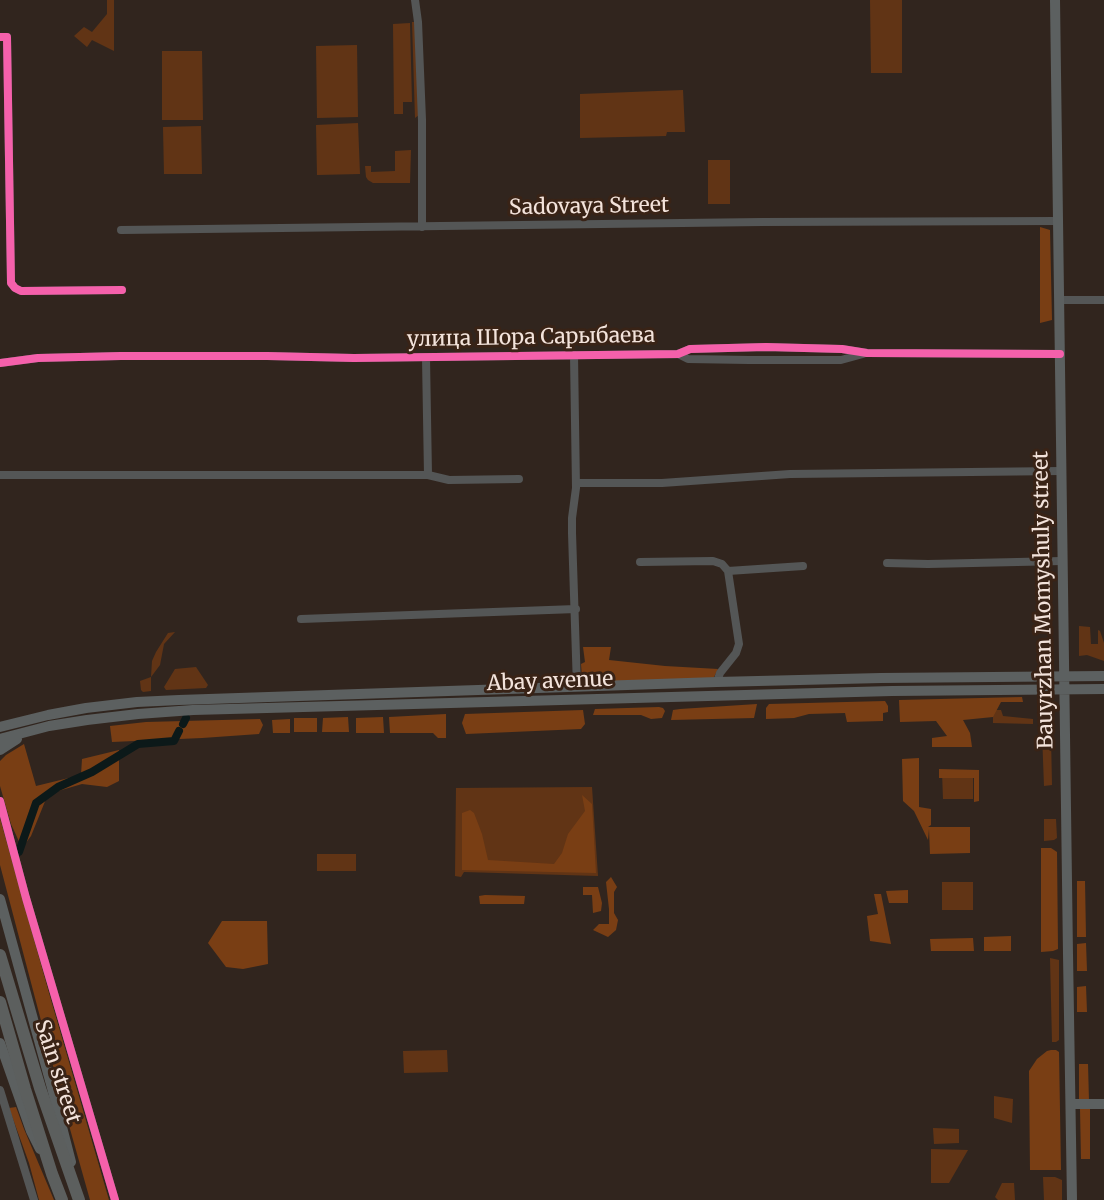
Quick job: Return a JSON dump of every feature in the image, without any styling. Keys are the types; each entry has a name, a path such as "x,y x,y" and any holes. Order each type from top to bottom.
{"main road":[{"name":"Bauyrzhan Momyshuly street","path":"1055,0 1072,1200"},
{"name":"Abay avenue","path":"0,727 86,708 137,702 717,682 1104,676"},
{"name":"Abay avenue","path":"0,740 49,726 87,720 194,710 892,691 1104,689"},
{"path":"0,720 26,720"},
{"path":"0,750 27,732"},
{"name":"Sain street","path":"0,899 80,1200"},
{"name":"Sain street","path":"0,955 40,1088 80,1200"},
{"name":"Sain street","path":"0,1002 25,1089 62,1200"},
{"name":"Sain street","path":"0,1043 31,1131 52,1174"},
{"path":"1071,1104 1104,1104"}],"street":[{"path":"415,0 422,120 422,227"},
{"path":"4,37 11,283 21,291 122,290"},
{"name":"Sadovaya Street","path":"121,230 1058,221"},
{"path":"1059,300 1104,300"},
{"name":"улица Шора Сарыбаева","path":"0,363 38,358 121,356 426,358 678,354 690,348 766,347 842,349 867,353 1060,354"},
{"path":"678,354 688,359 841,360 867,353"},
{"path":"574,355 576,483 572,533 577,687"},
{"path":"426,358 428,475"},
{"path":"576,483 662,483 790,474 1062,471"},
{"path":"0,475 428,475 449,480 519,479"},
{"path":"640,562 713,561 722,564 728,571 739,644 736,653 720,673 717,682"},
{"path":"887,563 1062,561"},
{"path":"728,571 803,566"},
{"path":"301,619 576,609"},
{"path":"0,801 114,1200"},
{"path":"0,1090 34,1200"}],"shaded area":[{"path":"107,0 114,0 114,51 92,40 87,47 74,36 84,27 92,32 107,14"},
{"path":"870,0 902,0 902,73 871,73"},
{"path":"412,22 416,22 419,115 415,118"},
{"path":"410,23 412,102 403,102 403,114 394,114 393,24"},
{"path":"357,45 358,117 317,118 316,46"},
{"path":"162,51 202,51 203,120 162,120"},
{"path":"683,90 685,132 667,132 666,136 580,138 580,94"},
{"path":"358,123 360,174 317,175 316,125"},
{"path":"201,126 202,174 164,174 163,127"},
{"path":"411,150 410,183 373,183 366,177 365,166 371,166 371,172 395,171 395,151"},
{"path":"708,160 730,160 730,204 708,204"},
{"path":"1040,227 1050,230 1052,320 1040,323"},
{"path":"1079,626 1090,627 1091,644 1098,644 1098,630 1100,631 1104,643 1104,661 1087,655 1079,656"},
{"path":"175,632 164,644 160,665 151,677 152,661 156,652 168,633"},
{"path":"583,647 611,647 609,660 718,669 712,681 599,684 582,678 581,664 585,662"},
{"path":"196,667 208,685 206,688 166,690 164,687 175,669"},
{"path":"151,677 151,691 143,692 140,681"},
{"path":"1022,697 1023,702 1001,702 993,717 963,720 970,733 972,747 932,747 932,738 947,736 936,721 900,722 899,700"},
{"path":"885,701 888,712 883,713 883,721 847,722 845,713 766,719 766,708 769,704"},
{"path":"757,704 754,718 671,720 673,710"},
{"path":"659,707 665,711 662,718 651,719 641,715 593,715 595,709"},
{"path":"583,710 585,724 581,729 466,734 462,723 465,714"},
{"path":"993,710 1001,710 1003,716 1033,719 1033,724 993,723"},
{"path":"446,714 446,738 438,738 433,733 390,733 389,717"},
{"path":"348,717 349,732 322,732 323,718"},
{"path":"383,717 384,733 356,733 356,718"},
{"path":"294,718 317,718 317,732 294,732"},
{"path":"260,719 263,725 259,734 202,738 112,742 110,726 146,722"},
{"path":"290,719 290,733 273,733 272,720"},
{"path":"1042,733 1048,733 1051,737 1052,785 1044,786"},
{"path":"24,744 36,786 81,775 82,759 119,750 119,781 107,787 82,784 48,794 31,836 22,848 11,824 0,786 0,761"},
{"path":"919,758 919,807 931,809 931,825 928,827 970,827 970,853 930,854 929,829 928,840 914,811 903,801 902,759"},
{"path":"939,769 979,770 979,801 974,802 974,778 939,778"},
{"path":"942,772 973,772 973,799 943,799"},
{"path":"592,787 598,876 464,872 461,877 455,876 456,788"},
{"path":"582,795 592,804 596,873 462,870 462,813 470,810 474,813 488,860 554,864 562,853 568,834 585,811"},
{"path":"0,818 109,1200 90,1200 0,865"},
{"path":"1044,819 1056,819 1057,838 1054,840 1044,841"},
{"path":"1041,848 1051,848 1057,852 1058,949 1041,952"},
{"path":"317,854 356,854 356,871 317,871"},
{"path":"611,877 617,887 614,892 614,913 618,920 616,930 608,937 593,930 599,924 609,924 606,882"},
{"path":"1077,881 1085,881 1086,937 1077,937"},
{"path":"942,882 973,882 973,910 942,910"},
{"path":"583,887 598,887 602,903 601,911 593,913 592,895 583,895"},
{"path":"908,890 908,903 889,903 886,891"},
{"path":"874,894 881,894 891,944 870,941 867,916 878,914"},
{"path":"479,896 525,896 524,904 480,904"},
{"path":"222,921 267,921 268,964 243,969 226,967 208,943"},
{"path":"1011,936 1011,951 984,951 984,937"},
{"path":"973,938 974,951 931,951 930,939"},
{"path":"1086,943 1087,971 1077,971 1077,944"},
{"path":"1050,958 1059,960 1059,1040 1056,1042 1052,1042"},
{"path":"1086,986 1087,1012 1077,1012 1077,987"},
{"path":"447,1050 448,1072 404,1073 403,1051"},
{"path":"1051,1050 1059,1052 1061,1170 1030,1170 1029,1071 1037,1059"},
{"path":"1079,1064 1088,1064 1089,1101 1079,1101"},
{"path":"994,1096 1013,1099 1012,1123 994,1118"},
{"path":"16,1107 54,1200 39,1200 29,1163 9,1108"},
{"path":"1090,1108 1090,1159 1081,1159 1080,1109"},
{"path":"933,1128 959,1129 959,1143 934,1144"},
{"path":"931,1149 968,1150 949,1183 931,1183"},
{"path":"1043,1177 1055,1177 1062,1180 1062,1200 1044,1200"},
{"path":"1002,1183 1014,1183 1015,1200 998,1200 995,1197"}],"waterway":[{"path":"183,724 186,718"},
{"path":"19,852 36,803 58,787 92,772 138,744 174,741 179,731"}],"cycle path":[{"path":"0,37 7,37 11,283 21,291 122,290"},
{"path":"0,363 38,358 121,356 354,358 678,354 690,349 766,347 842,349 867,353 1060,354"},
{"path":"0,801 26,898 115,1200"}]}
